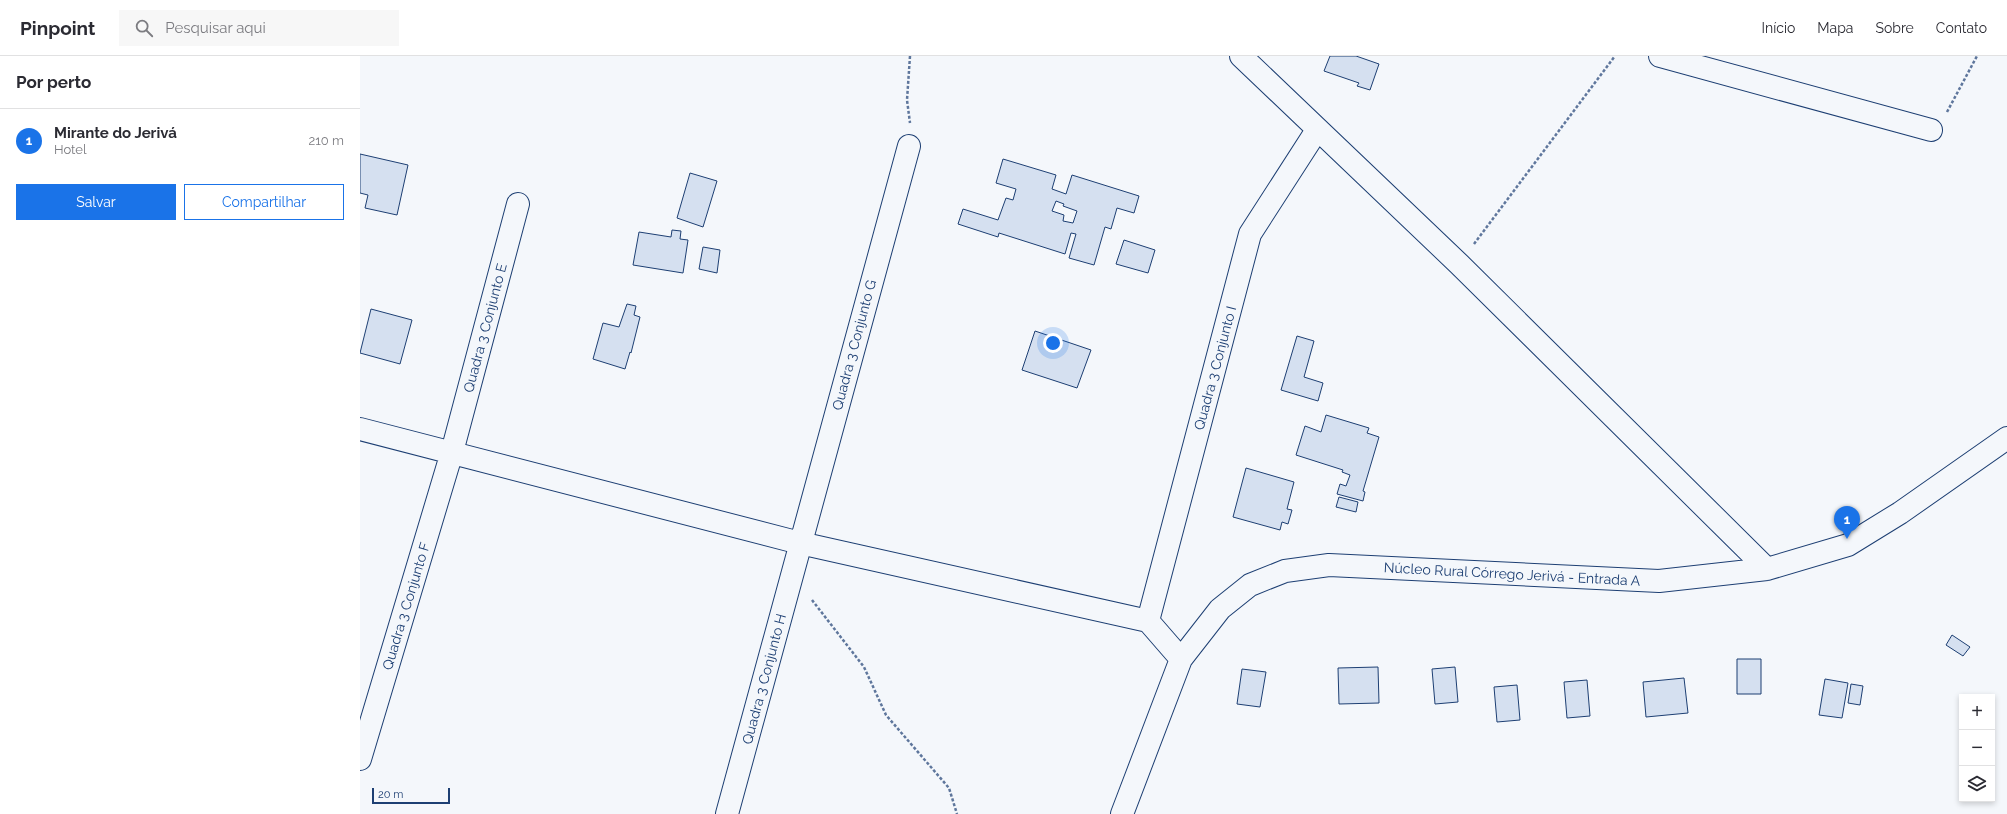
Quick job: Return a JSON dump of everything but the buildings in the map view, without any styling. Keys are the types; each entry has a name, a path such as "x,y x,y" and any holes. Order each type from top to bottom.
{"street":[{"path":"1241,56 1459,264 1767,569"},
{"path":"1660,56 1932,130"},
{"name":"Quadra 3 Conjunto I","path":"1148,621 1250,234 1317,130"},
{"name":"Quadra 3 Conjunto G","path":"800,544 909,146"},
{"name":"Quadra 3 Conjunto E","path":"452,452 518,204"},
{"path":"360,429 800,544 1148,621 1181,659"},
{"name":"Núcleo Rural Córrego Jerivá - Entrada A","path":"1122,814 1181,659 1220,609 1250,585 1285,571 1329,565 1659,581 1767,569 1848,545 1900,513 2007,438"},
{"name":"Quadra 3 Conjunto F","path":"360,759 452,452"},
{"name":"Quadra 3 Conjunto H","path":"727,814 800,544"}],"path":[{"path":"909,146 911,120 907,100 910,56"},
{"path":"1459,264 1615,56"},
{"path":"1932,130 1945,116 1977,56"},
{"path":"792,575 864,667 886,715 949,788 957,814"}],"place":[{"name":"Mirante do Jerivá","path":"1847,539"}]}
